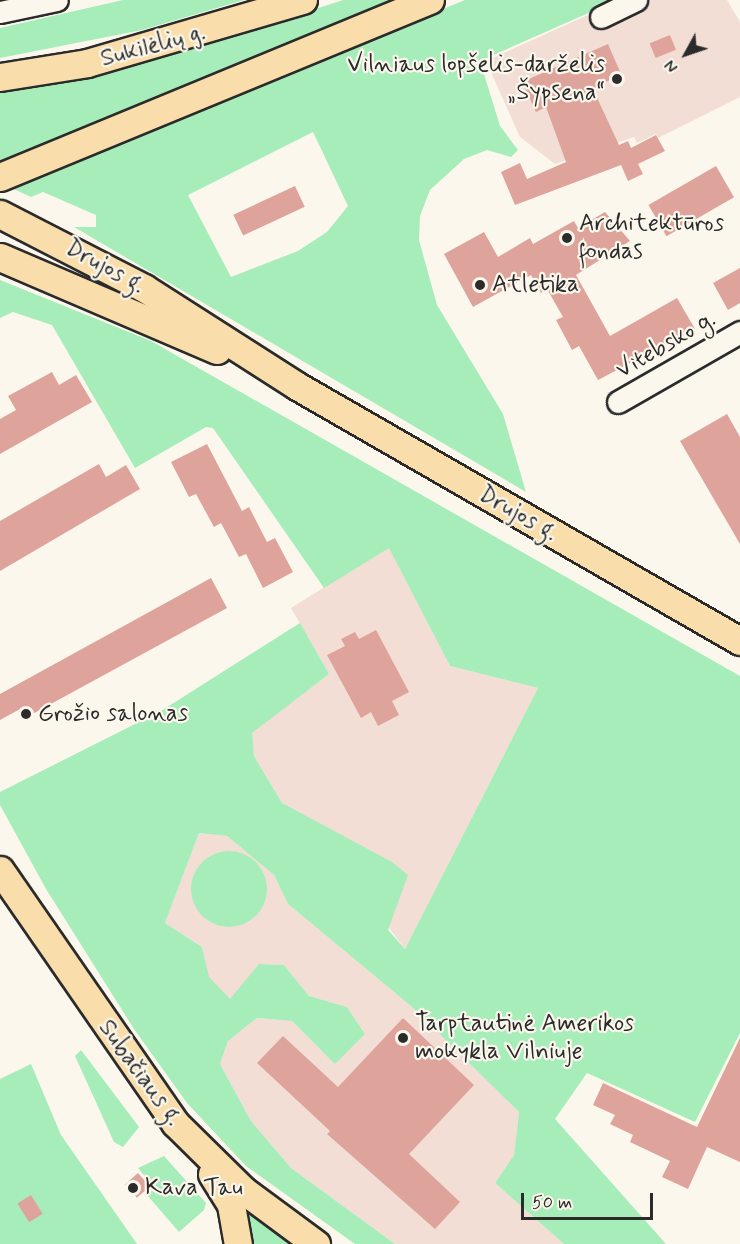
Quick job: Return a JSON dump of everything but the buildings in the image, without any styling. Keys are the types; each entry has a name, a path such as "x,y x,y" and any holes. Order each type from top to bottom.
{"main road":[{"name":"Sukilėlių g.","path":"0,77 87,63 303,0"},
{"path":"0,177 430,0"},
{"name":"Drujos g.","path":"0,214 31,227 144,288 297,386 740,641"},
{"name":"Drujos g.","path":"0,257 297,386"},
{"name":"Subačiaus g.","path":"0,870 117,1044 199,1150 243,1190 315,1244"},
{"path":"199,1150 231,1205 238,1244"}],"street":[{"path":"0,12 57,0"},
{"path":"601,17 636,0"},
{"name":"Vitebsko g.","path":"618,402 740,332"}],"shaded area":[{"name":"Vilniaus lopšelis-darželis „Šypsena“","path":"621,0 727,0 740,22 740,97 658,138 656,134 637,143 634,137 555,164 520,137 486,61"},
{"path":"389,547 450,666 538,688 405,949 307,820 282,803 254,756 251,733 329,674 291,608"},
{"name":"Tarptautinė Amerikos mokykla Vilniuje","path":"199,833 227,836 274,875 288,904 412,1007 519,1112 514,1155 495,1183 564,1244 395,1244 291,1168 251,1121 220,1064 228,1041 257,1018 292,1021 335,1063 365,1034 347,1007 309,996 284,965 259,964 230,1000 208,977 202,947 165,923"}],"green space":[{"path":"123,0 244,0 142,30 0,58 0,28"},
{"path":"343,0 400,0 0,166 0,89 190,50"},
{"path":"465,0 618,0 480,61 500,126 518,150 511,157 487,150 464,159 430,190 420,216 419,240 437,305 503,414 526,492 74,227 96,227 96,215 43,192 31,197 7,186","holes":["313,132 348,206 327,232 298,251 231,277 188,195"]},
{"path":"0,280 151,341 740,676 740,1033 695,1122 587,1073 555,1119 666,1244 564,1244 495,1183 514,1155 519,1112 412,1007 288,904 274,875 227,836 199,833 165,923 202,947 209,977 230,999 259,964 284,965 309,996 347,1007 365,1034 335,1064 292,1021 257,1018 228,1041 220,1064 251,1121 291,1168 395,1244 355,1244 246,1166 187,1103 134,1029 46,889 0,805 0,792 161,711 300,623 329,674 252,733 254,756 282,803 392,862 408,875 388,930 405,949 538,688 450,666 389,548 324,588 213,428 206,427 135,468 52,325 13,312 0,318"},
{"path":"229,851 244,854 256,862 264,874 267,889 264,904 256,916 244,924 229,927 214,924 202,916 194,904 191,889 194,874 202,862 214,854"},
{"path":"81,1050 139,1127 123,1147 114,1142 75,1056"},
{"path":"31,1064 61,1135 137,1244 0,1244 0,1079"},
{"path":"164,1156 206,1203 204,1210 179,1232 147,1195 154,1188 138,1168"},
{"path":"244,1215 258,1216 293,1244 247,1244"}],"place":[{"name":"Vilniaus lopšelis-darželis „Šypsena“","path":"617,79"},
{"name":"Architektūros fondas","path":"567,238"},
{"name":"Atletika","path":"480,285"},
{"name":"Grožio salonas","path":"26,714"},
{"name":"Tarptautinė Amerikos mokykla Vilniuje","path":"403,1038"},
{"name":"Kava Tau","path":"133,1188"}]}
